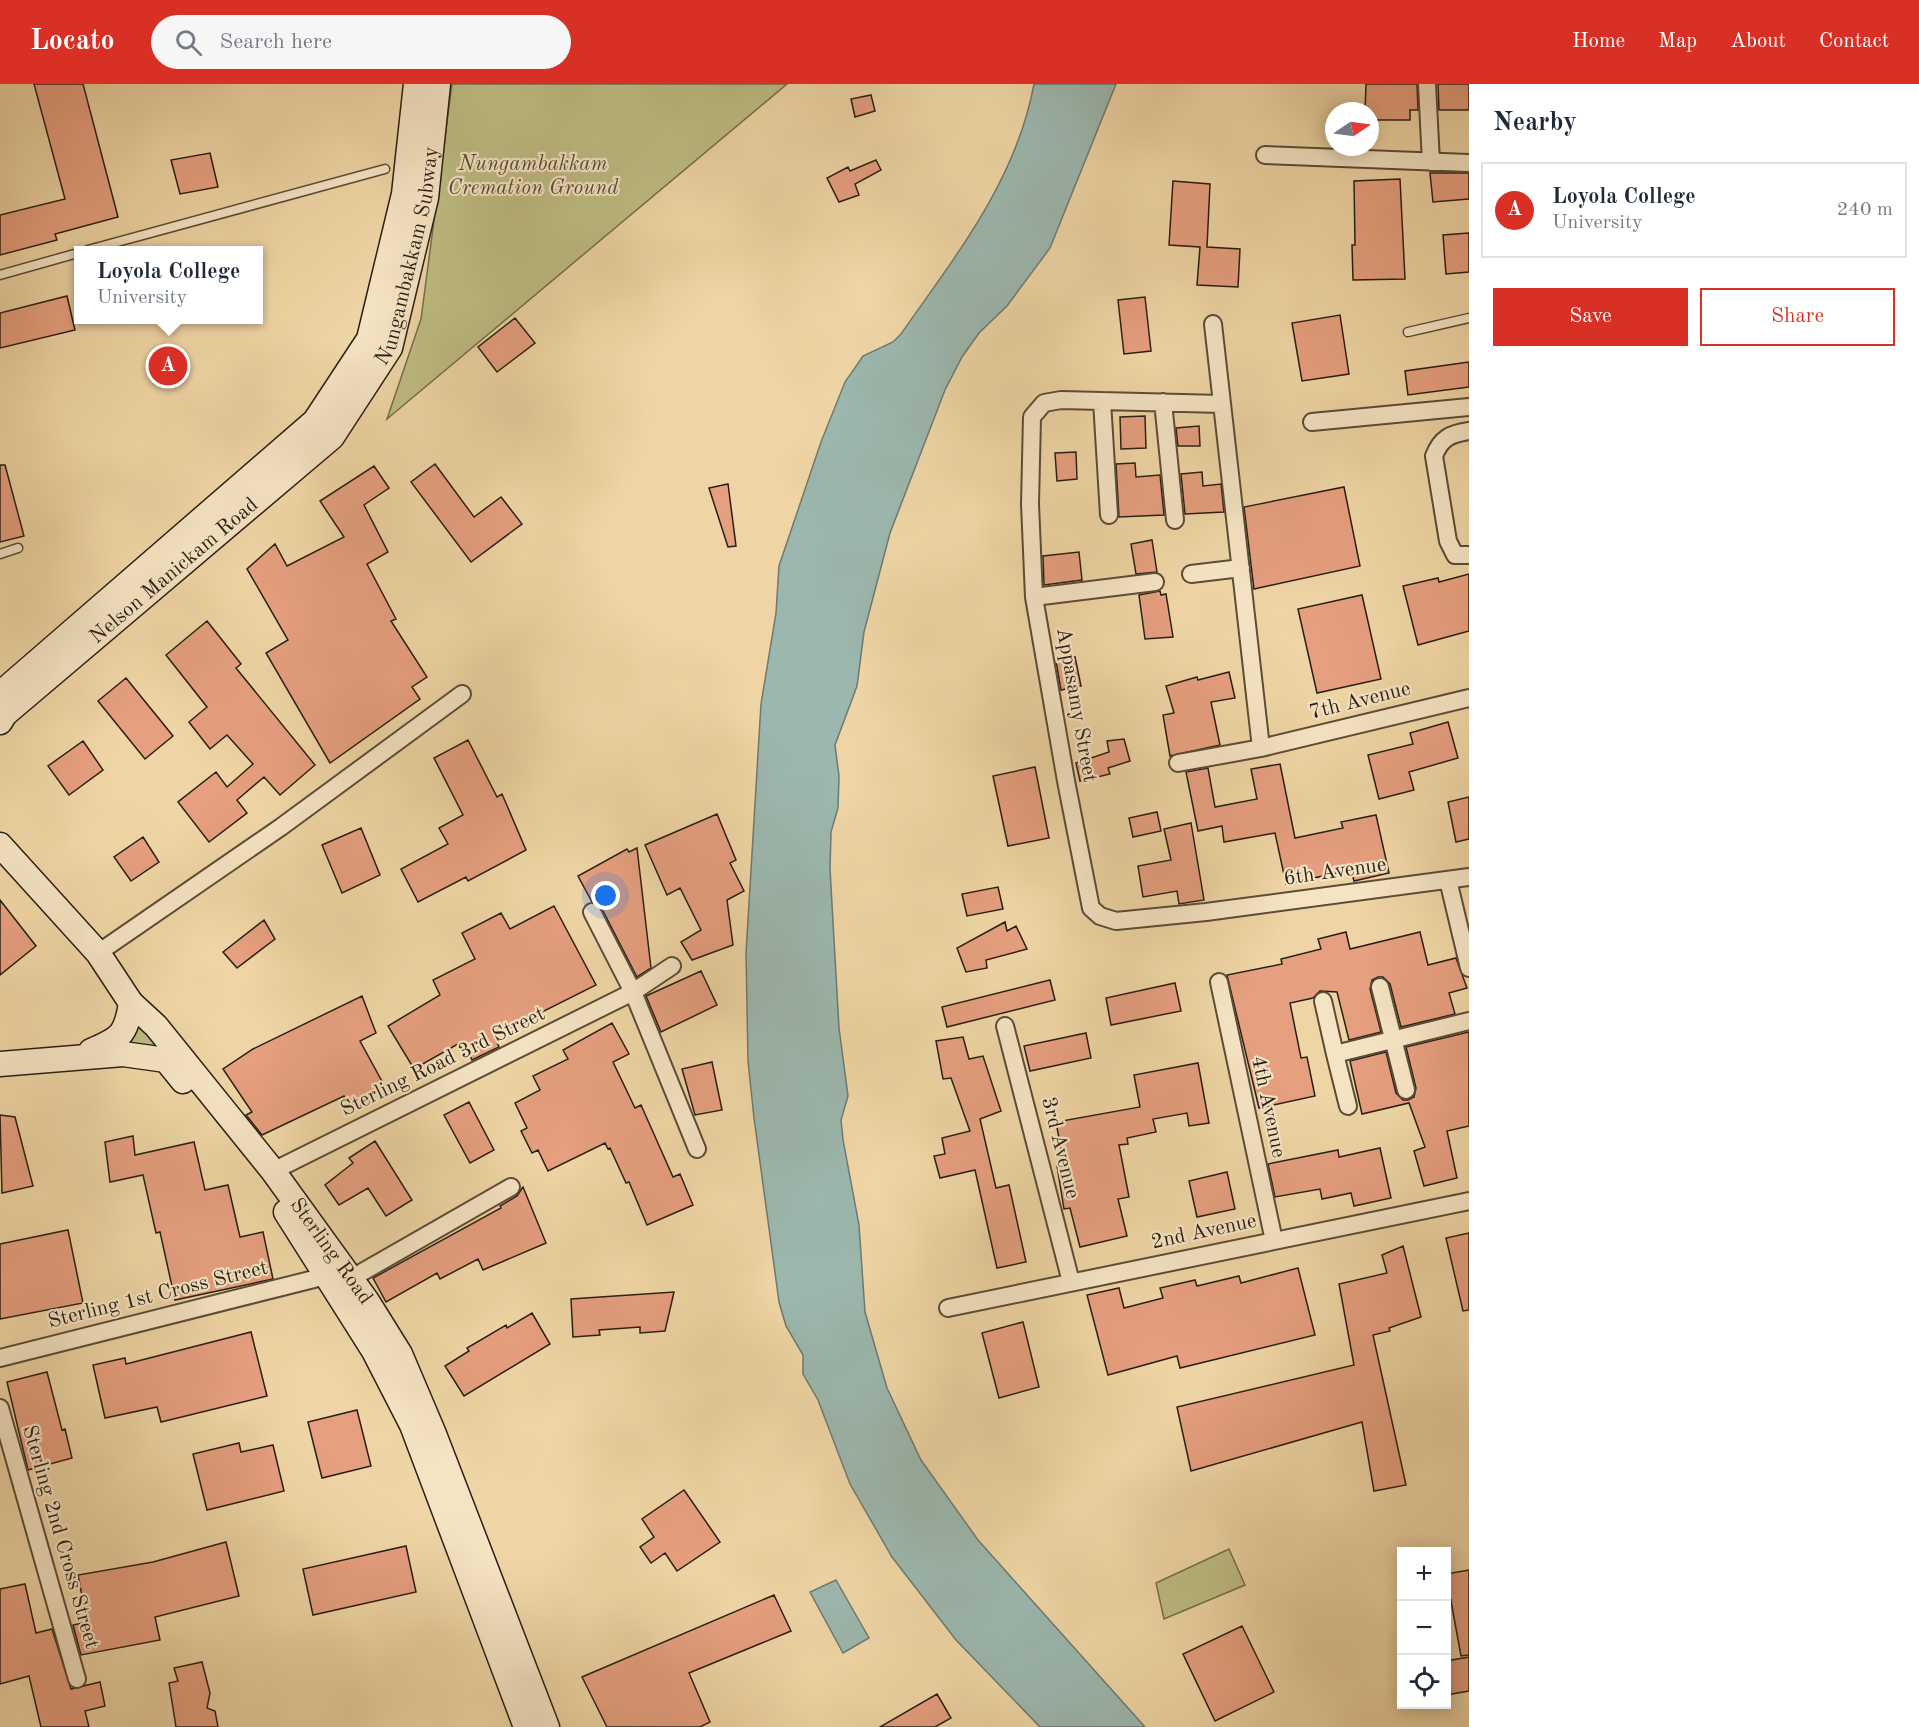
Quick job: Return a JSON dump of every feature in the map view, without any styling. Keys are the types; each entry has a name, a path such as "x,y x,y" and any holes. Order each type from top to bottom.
{"main road":[{"name":"Nungambakkam Subway","path":"335,411 369,339 404,194 416,84"},
{"name":"Nungambakkam Subway","path":"335,411 390,348 426,198 438,84"},
{"name":"Nelson Manickam Road","path":"0,694 315,421 335,411"},
{"name":"Nelson Manickam Road","path":"0,722 4,714 332,437 335,411"},
{"name":"Sterling Road","path":"0,845 98,953 131,1003 156,1026 273,1171 352,1278 400,1354 434,1434 547,1727"},
{"path":"0,1064 75,1058 116,1041 128,1025 131,1003"},
{"name":"Sterling Road","path":"75,1058 123,1054 166,1060 280,1202 374,1351 412,1425 526,1727"}],"street":[{"path":"1427,84 1431,162"},
{"path":"1264,155 1469,163"},
{"path":"1213,324 1261,748"},
{"path":"1109,515 1102,401 1222,404"},
{"name":"Appasamy Street","path":"1102,401 1044,403 1032,417 1030,504 1034,597 1066,782 1091,908 1100,916 1116,921 1206,912"},
{"path":"1163,402 1175,520"},
{"path":"1312,422 1469,407"},
{"path":"1469,431 1452,434 1439,443 1434,456 1448,541 1455,555 1469,555"},
{"path":"1191,574 1241,568"},
{"path":"1034,597 1155,582"},
{"path":"98,953 281,827 462,694"},
{"name":"7th Avenue","path":"1178,763 1261,748 1469,698"},
{"name":"6th Avenue","path":"1206,912 1469,877"},
{"path":"1448,880 1469,968"},
{"path":"592,912 633,992 697,1149"},
{"name":"Sterling Road 3rd Street","path":"273,1171 633,992 672,966"},
{"name":"4th Avenue","path":"1219,982 1274,1241"},
{"path":"1380,987 1406,1090"},
{"path":"1323,1001 1348,1106"},
{"path":"1335,1054 1469,1021"},
{"name":"3rd Avenue","path":"1005,1026 1071,1282"},
{"path":"352,1278 511,1187"},
{"name":"2nd Avenue","path":"948,1308 1469,1200"},
{"name":"Sterling 1st Cross Street","path":"0,1358 327,1276"},
{"name":"Sterling 2nd Cross Street","path":"0,1408 77,1679"}],"lane":[{"path":"103,246 385,169"},
{"path":"0,275 74,254"},
{"path":"1408,332 1469,318"},
{"path":"0,554 18,548"}],"green space":[{"name":"Nungambakkam Cremation Ground","path":"452,84 787,84 387,419 421,319"},
{"path":"141,1023 164,1053 120,1047 133,1036"},
{"path":"1229,1549 1245,1585 1164,1619 1156,1583"}],"water":[{"path":"1034,84 1116,84 1050,248 1007,306 979,333 962,357 945,390 890,533 864,632 857,686 835,745 839,776 838,808 831,832 830,869 839,1028 848,1096 841,1120 859,1225 865,1312 887,1388 921,1460 978,1540 1145,1727 1040,1727 956,1640 892,1557 850,1484 818,1400 803,1374 803,1355 786,1326 779,1302 748,1061 746,953 761,704 776,613 779,566 821,442 845,382 863,356 893,342 901,334 963,246 999,185 1025,119"},
{"path":"836,1580 869,1638 843,1653 810,1592"}],"building":[{"path":"34,84 83,84 118,217 55,234 57,240 0,255 0,215 65,199"},
{"path":"1366,84 1417,84 1418,110 1410,110 1410,120 1379,120 1379,102 1365,102"},
{"path":"1438,84 1469,84 1469,110 1439,110"},
{"path":"871,95 875,111 855,117 851,99"},
{"path":"210,153 218,187 180,194 171,160"},
{"path":"876,160 881,170 855,184 859,195 839,202 827,178 848,167 850,171"},
{"path":"1430,173 1469,173 1469,199 1433,202"},
{"path":"1400,179 1405,279 1353,280 1354,181"},
{"path":"1173,181 1210,184 1207,247 1240,249 1238,287 1197,285 1200,247 1169,245"},
{"path":"1469,233 1469,272 1446,274 1443,235"},
{"path":"67,296 75,330 0,348 0,313"},
{"path":"1145,297 1151,351 1124,354 1118,300"},
{"path":"1340,315 1349,374 1302,381 1292,323"},
{"path":"515,318 535,343 497,372 478,347"},
{"path":"1469,362 1469,387 1408,395 1405,371"},
{"path":"1145,416 1146,448 1121,449 1120,417"},
{"path":"1199,426 1200,446 1178,446 1176,428"},
{"path":"1076,452 1077,479 1057,481 1055,453"},
{"path":"1135,463 1136,477 1160,475 1164,515 1119,517 1116,464"},
{"path":"435,464 474,517 501,497 522,524 471,562 411,482"},
{"path":"0,465 5,465 24,536 0,542"},
{"path":"374,466 389,488 364,505 388,552 367,564 396,619 391,621 427,677 412,687 420,699 330,763 266,653 288,640 247,569 275,544 287,566 344,537 320,501"},
{"path":"1202,472 1203,486 1221,484 1224,512 1185,514 1181,474"},
{"path":"728,484 736,546 728,547 709,488"},
{"path":"1344,487 1360,566 1254,589 1244,507"},
{"path":"1152,540 1157,572 1136,574 1131,544"},
{"path":"1079,552 1082,580 1044,585 1043,556"},
{"path":"1469,574 1469,631 1418,645 1403,586 1438,578 1439,582"},
{"path":"1160,591 1161,595 1166,594 1173,637 1145,639 1139,595"},
{"path":"1362,595 1381,679 1317,693 1298,609"},
{"path":"207,621 241,664 236,668 315,765 280,795 264,777 237,800 247,813 209,842 178,802 216,772 227,787 253,764 227,735 210,749 189,722 207,707 166,655"},
{"path":"1075,657 1081,686 1061,690 1056,661"},
{"path":"1229,672 1235,698 1211,702 1220,745 1170,756 1163,715 1174,713 1166,686 1197,677 1198,680"},
{"path":"126,678 173,736 145,759 98,701"},
{"path":"1448,722 1458,758 1409,772 1414,790 1379,799 1368,755 1413,744 1410,733"},
{"path":"1124,739 1130,761 1108,768 1110,774 1080,781 1076,763 1109,752 1107,741"},
{"path":"468,740 497,797 502,794 526,850 468,881 466,877 418,902 401,869 448,844 439,828 463,815 434,758"},
{"path":"83,741 103,770 69,795 48,766"},
{"path":"1280,764 1295,838 1343,828 1341,822 1376,815 1389,873 1354,881 1351,870 1286,884 1275,833 1224,842 1222,826 1198,831 1186,772 1208,768 1215,807 1257,799 1251,769"},
{"path":"1035,767 1049,838 1008,846 993,776"},
{"path":"1469,797 1469,839 1456,842 1448,802"},
{"path":"1157,812 1161,831 1133,837 1129,818"},
{"path":"717,814 736,860 730,863 744,891 727,900 733,945 692,960 681,942 701,930 680,888 667,895 645,845"},
{"path":"1191,823 1204,900 1179,904 1177,891 1143,897 1138,866 1171,860 1164,829"},
{"path":"361,828 380,875 342,893 322,845"},
{"path":"143,837 159,862 131,881 114,857"},
{"path":"637,848 651,968 637,977 601,907 592,902 578,876 627,849 629,852"},
{"path":"998,887 1003,909 967,916 962,894"},
{"path":"0,900 36,946 0,975"},
{"path":"554,906 596,985 494,1036 499,1047 472,1060 463,1041 414,1069 388,1026 440,995 433,980 475,959 462,933 501,913 510,929"},
{"path":"264,920 275,939 237,968 223,952"},
{"path":"1005,922 1007,931 1016,926 1027,949 986,960 987,968 966,972 957,948"},
{"path":"1346,932 1350,949 1420,932 1428,965 1456,958 1467,988 1449,993 1455,1014 1401,1027 1390,984 1383,977 1378,977 1372,980 1370,989 1381,1032 1349,1040 1337,992 1320,991 1313,998 1290,1003 1301,1058 1307,1057 1315,1096 1259,1108 1227,975 1282,964 1281,959 1321,949 1318,939"},
{"path":"701,971 717,1005 661,1032 646,996"},
{"path":"1050,980 1055,1000 947,1027 942,1007"},
{"path":"1175,983 1181,1011 1111,1025 1106,998"},
{"path":"362,996 376,1033 360,1041 384,1085 349,1105 344,1096 262,1135 246,1115 252,1112 223,1069 253,1049"},
{"path":"612,1023 629,1054 613,1062 635,1108 641,1105 673,1177 680,1174 693,1205 647,1225 629,1182 626,1183 610,1148 608,1149 605,1143 548,1171 538,1150 532,1153 521,1131 527,1128 515,1103 540,1090 533,1076 568,1059 563,1050"},
{"path":"1469,1032 1469,1126 1447,1131 1457,1178 1424,1186 1414,1151 1425,1147 1409,1103 1362,1114 1350,1061 1386,1052 1396,1093 1403,1100 1408,1100 1414,1097 1416,1088 1406,1047"},
{"path":"1086,1033 1091,1058 1030,1071 1024,1046"},
{"path":"963,1037 969,1059 983,1056 1001,1111 980,1119 996,1188 1009,1185 1026,1262 997,1268 975,1170 940,1178 934,1156 945,1154 942,1138 970,1131 951,1078 943,1079 936,1041"},
{"path":"712,1062 722,1110 695,1115 682,1069"},
{"path":"1198,1063 1209,1123 1189,1126 1187,1113 1153,1119 1156,1132 1127,1138 1128,1144 1119,1145 1129,1197 1118,1199 1127,1236 1080,1247 1070,1208 1064,1209 1057,1166 1064,1165 1056,1122 1140,1107 1134,1075"},
{"path":"469,1102 494,1150 470,1163 444,1115"},
{"path":"0,1115 15,1117 33,1186 2,1193"},
{"path":"133,1136 135,1155 194,1142 205,1190 228,1185 240,1237 263,1232 273,1279 175,1300 160,1232 156,1233 143,1175 110,1182 105,1142"},
{"path":"375,1141 412,1200 386,1216 368,1188 339,1205 325,1185 353,1163 349,1158"},
{"path":"1380,1148 1391,1198 1354,1206 1351,1193 1322,1199 1320,1189 1275,1197 1268,1164 1338,1150 1339,1157"},
{"path":"1227,1172 1235,1209 1197,1217 1189,1181"},
{"path":"523,1187 546,1243 483,1270 478,1259 440,1279 437,1273 386,1302 373,1278 501,1208 500,1206 517,1196"},
{"path":"68,1230 83,1303 0,1319 0,1244"},
{"path":"1469,1233 1469,1310 1463,1311 1446,1238"},
{"path":"1403,1246 1421,1317 1389,1328 1390,1331 1373,1335 1406,1485 1374,1491 1362,1422 1191,1471 1177,1407 1354,1365 1339,1284 1387,1273 1382,1255"},
{"path":"1298,1268 1315,1335 1180,1368 1177,1356 1108,1375 1087,1295 1119,1288 1124,1308 1163,1298 1160,1288 1195,1280 1197,1286 1239,1276 1241,1283"},
{"path":"674,1292 665,1331 640,1333 640,1327 599,1330 600,1335 573,1337 571,1299"},
{"path":"532,1313 550,1344 464,1396 445,1366 469,1351 467,1348"},
{"path":"1023,1322 1039,1387 999,1398 982,1333"},
{"path":"251,1332 267,1396 161,1422 157,1407 105,1418 93,1365 125,1358 126,1364"},
{"path":"47,1372 72,1458 28,1470 7,1382"},
{"path":"357,1410 371,1466 322,1478 308,1422"},
{"path":"239,1443 241,1452 273,1445 284,1491 207,1510 193,1454"},
{"path":"684,1490 720,1542 677,1571 665,1553 651,1563 640,1547 654,1537 642,1519"},
{"path":"226,1542 239,1596 155,1617 160,1640 81,1655 73,1625 87,1622 78,1575 153,1562"},
{"path":"406,1546 416,1592 313,1615 303,1569"},
{"path":"1469,1570 1469,1655 1461,1656 1451,1601 1451,1573"},
{"path":"25,1584 36,1633 52,1629 71,1689 100,1682 105,1706 85,1711 89,1727 41,1727 29,1676 0,1684 0,1589"},
{"path":"774,1595 791,1631 689,1673 710,1722 700,1727 607,1727 582,1677"},
{"path":"1242,1626 1274,1692 1215,1721 1183,1654"},
{"path":"1469,1657 1469,1691 1451,1694 1451,1660"},
{"path":"202,1662 210,1693 207,1708 215,1711 218,1727 176,1727 169,1683 178,1681 174,1668"},
{"path":"937,1694 951,1718 935,1727 880,1727"}],"place":[{"name":"Loyola College","path":"168,366"}]}
